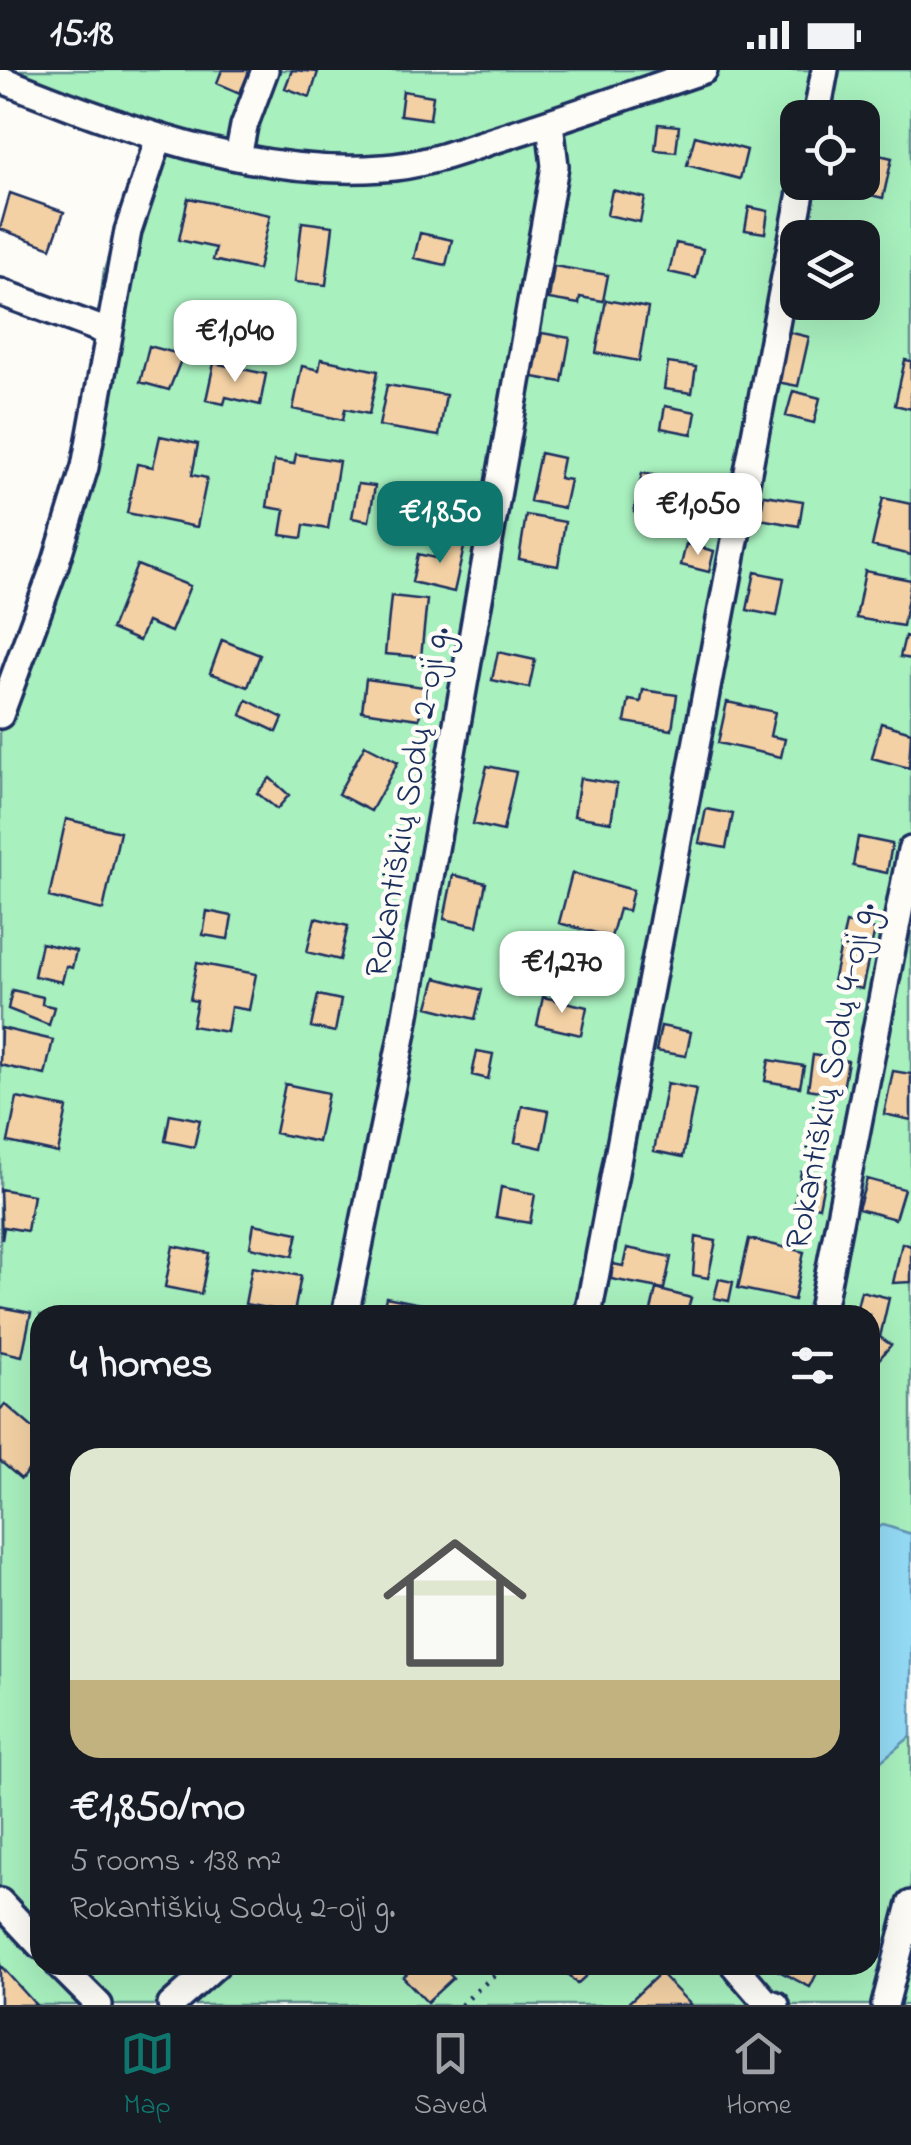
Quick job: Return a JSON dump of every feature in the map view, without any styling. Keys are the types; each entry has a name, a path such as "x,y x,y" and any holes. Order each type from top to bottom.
{"street":[{"path":"238,156 244,126 265,70"},
{"path":"0,79 159,138 238,156 332,168 385,168 434,159 704,70"},
{"path":"819,100 825,70"},
{"name":"Rokantiškių Sodų 2-oji g.","path":"348,1305 402,1036 503,474 555,166 550,123"},
{"path":"0,715 56,565 85,467 128,232 159,138"},
{"path":"590,1305 800,200"},
{"path":"0,292 108,332"},
{"name":"Rokantiškių Sodų 4-oji g.","path":"823,1305 911,850"},
{"path":"0,1902 30,1934"},
{"path":"885,2005 911,1904"},
{"path":"68,1975 100,2005"},
{"path":"183,2002 207,1975"},
{"path":"742,1975 767,2004"}],"path":[{"path":"461,2005 494,1975"}],"green space":[{"path":"0,70 911,70 911,1534 880,1527 880,1305 30,1305 30,1975 880,1975 880,1762 911,1736 911,2005 0,2005 0,681 33,596 84,428 104,271 141,147 0,84"}],"water":[{"path":"880,1527 911,1534 911,1736 880,1762"}],"building":[{"path":"222,70 250,70 240,93 217,83"},
{"path":"292,70 318,72 310,97 285,88"},
{"path":"403,91 433,96 430,119 400,115"},
{"path":"658,124 679,126 676,152 655,150"},
{"path":"695,136 747,150 740,179 687,165"},
{"path":"880,155 892,158 883,198 880,197"},
{"path":"612,190 645,198 640,222 607,215"},
{"path":"10,193 64,212 51,248 0,229"},
{"path":"188,198 270,215 258,270 213,260 216,248 179,240"},
{"path":"749,207 768,211 765,233 745,230"},
{"path":"302,222 333,226 326,285 295,282"},
{"path":"420,233 452,240 446,265 414,258"},
{"path":"676,243 703,249 696,278 669,272"},
{"path":"554,266 608,275 603,301 580,297 579,304 549,299"},
{"path":"606,300 648,308 639,361 596,353"},
{"path":"788,332 809,337 798,386 777,382"},
{"path":"542,333 570,338 562,382 533,377"},
{"path":"149,346 183,355 169,390 140,382"},
{"path":"321,359 378,371 369,414 345,409 343,420 293,409 302,366 319,370"},
{"path":"905,360 911,361 911,409 895,405"},
{"path":"214,363 266,374 260,405 226,397 224,404 206,400"},
{"path":"668,363 696,367 692,393 664,389"},
{"path":"387,385 446,395 439,436 379,426"},
{"path":"793,391 820,398 814,423 786,416"},
{"path":"665,406 696,412 692,434 661,428"},
{"path":"160,436 198,444 192,475 207,478 197,527 127,513 137,464 153,467"},
{"path":"540,453 563,458 559,478 570,480 564,508 530,501"},
{"path":"296,454 339,461 328,529 304,525 302,538 281,535 285,510 267,507 274,461 294,464"},
{"path":"642,473 673,479 665,518 634,512"},
{"path":"358,484 375,486 369,521 352,518"},
{"path":"764,495 803,501 799,526 760,519"},
{"path":"883,498 911,504 911,555 872,546"},
{"path":"526,515 565,522 558,566 519,559"},
{"path":"439,538 465,543 454,592 412,582 418,554 435,558"},
{"path":"686,544 714,551 709,572 681,565"},
{"path":"137,565 190,586 171,632 147,622 139,641 111,629"},
{"path":"865,571 911,580 903,626 856,618"},
{"path":"755,572 784,578 777,616 747,610"},
{"path":"391,596 427,600 421,657 385,654"},
{"path":"905,636 911,638 911,659 900,657"},
{"path":"222,640 260,655 248,687 210,673"},
{"path":"498,652 535,660 529,688 492,680"},
{"path":"366,679 424,687 419,719 362,711"},
{"path":"643,690 677,695 672,730 625,722 629,700 641,702"},
{"path":"247,700 283,718 277,732 241,715"},
{"path":"727,702 775,712 770,736 785,739 781,757 718,743"},
{"path":"881,723 911,732 909,768 872,758"},
{"path":"365,745 398,762 371,811 338,794"},
{"path":"487,766 516,772 503,831 473,824"},
{"path":"270,778 289,795 277,809 257,793"},
{"path":"580,778 617,784 611,822 574,816"},
{"path":"706,809 733,814 726,848 699,843"},
{"path":"66,819 120,832 103,910 49,897"},
{"path":"858,837 892,844 887,873 853,866"},
{"path":"572,873 633,890 628,911 619,909 611,937 559,923"},
{"path":"453,875 486,883 477,926 444,919"},
{"path":"207,911 232,916 228,939 203,935"},
{"path":"315,918 348,926 340,960 307,952"},
{"path":"846,923 875,930 862,989 833,982"},
{"path":"41,943 76,951 72,968 66,966 62,982 34,976"},
{"path":"197,963 256,974 249,1010 231,1007 227,1032 192,1026 197,1001 190,1000"},
{"path":"436,978 482,990 475,1019 428,1007"},
{"path":"12,990 43,997 42,1004 54,1007 49,1025 8,1009"},
{"path":"318,995 341,1000 335,1032 311,1027"},
{"path":"543,997 587,1007 581,1035 537,1025"},
{"path":"661,1026 691,1032 686,1056 656,1051"},
{"path":"1,1028 53,1040 45,1075 0,1065"},
{"path":"477,1051 493,1054 488,1079 472,1075"},
{"path":"813,1055 848,1061 842,1095 808,1089"},
{"path":"769,1060 804,1066 800,1087 765,1081"},
{"path":"893,1071 911,1074 911,1120 884,1114"},
{"path":"667,1083 696,1089 683,1157 654,1151"},
{"path":"285,1084 328,1093 318,1142 275,1133"},
{"path":"17,1098 67,1108 58,1153 8,1142"},
{"path":"522,1106 549,1111 542,1148 515,1142"},
{"path":"170,1114 200,1120 194,1147 165,1141"},
{"path":"801,1172 825,1177 819,1207 795,1202"},
{"path":"867,1179 904,1189 895,1219 858,1209"},
{"path":"501,1187 535,1194 530,1223 496,1217"},
{"path":"0,1189 33,1195 27,1231 4,1227 2,1240"},
{"path":"254,1224 298,1233 293,1256 250,1247"},
{"path":"696,1237 716,1241 708,1278 693,1275"},
{"path":"749,1239 804,1252 794,1300 738,1288"},
{"path":"902,1243 911,1246 911,1282 893,1283"},
{"path":"173,1246 209,1253 201,1294 165,1287"},
{"path":"627,1248 671,1257 664,1289 611,1279 613,1264 623,1266"},
{"path":"252,1267 301,1276 296,1305 245,1304"},
{"path":"719,1279 733,1282 729,1301 714,1298"},
{"path":"656,1289 691,1298 689,1305 652,1305"},
{"path":"861,1291 889,1298 880,1337 880,1305 858,1305"},
{"path":"386,1297 426,1305 384,1305"},
{"path":"0,1307 30,1313 22,1356 0,1351"},
{"path":"880,1337 891,1345 880,1358"},
{"path":"5,1404 30,1425 30,1468 21,1479 0,1461 0,1410"},
{"path":"0,1965 36,2005 0,2005"},
{"path":"450,1975 453,1978 427,2002 403,1977"},
{"path":"568,1975 587,1975 577,1984"},
{"path":"662,1975 691,2005 626,2005"},
{"path":"787,1975 816,1975 810,1987"}]}
